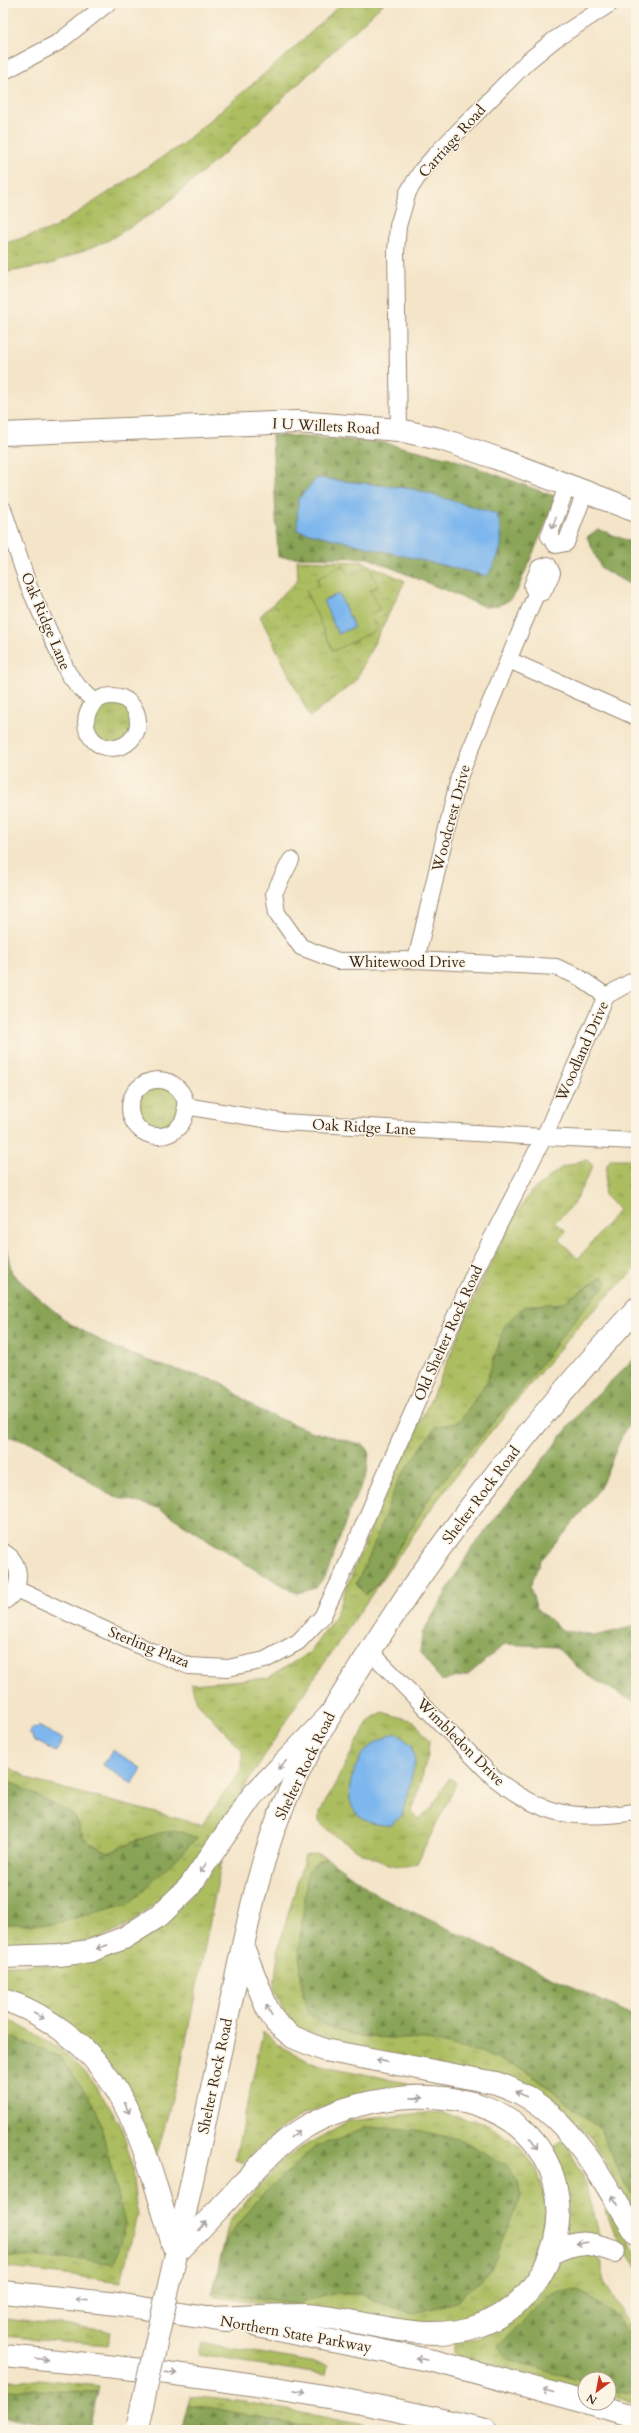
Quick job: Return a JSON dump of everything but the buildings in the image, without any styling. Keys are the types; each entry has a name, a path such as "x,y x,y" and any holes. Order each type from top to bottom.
{"main road":[{"name":"I U Willets Road","path":"3,434 297,422 399,430 444,440 636,511"},
{"name":"Shelter Rock Road","path":"137,2427 256,1887 275,1827 291,1788 328,1717 415,1581 525,1436 589,1360 636,1309"},
{"path":"3,1957 58,1955 90,1951 124,1938 159,1916 193,1882 252,1796 328,1717"},
{"path":"243,1947 267,2008 276,2022 292,2037 324,2050 496,2084 510,2088 544,2107 572,2135 636,2233"},
{"path":"3,2000 23,2008 55,2025 84,2048 109,2076 133,2121 176,2254 269,2156 307,2126 337,2111 357,2104 376,2100 417,2097 453,2100 486,2108 506,2118 524,2131 543,2156 555,2185 558,2199 557,2228 551,2254 538,2280 520,2303 493,2320 464,2330 441,2333 412,2332 306,2315 212,2318"},
{"path":"551,2254 580,2242 588,2242 614,2251"},
{"path":"3,2283 47,2296"},
{"name":"Northern State Parkway","path":"3,2292 47,2296 212,2318 314,2336 438,2362 577,2400"},
{"path":"3,2356 131,2368 252,2385 384,2408 485,2430"},
{"path":"616,2411 636,2417"}],"street":[{"path":"3,72 59,42 108,3"},
{"name":"Carriage Road","path":"399,430 396,252 398,226 408,192 422,170 438,152 527,62 554,40 611,3"},
{"name":"Woodcrest Drive","path":"416,960 459,776 536,594 532,586 540,568 548,565 556,545 550,536 576,489"},
{"name":"Oak Ridge Lane","path":"3,509 29,587 68,673 78,686 95,702"},
{"path":"509,660 636,717"},
{"name":"Whitewood Drive","path":"291,860 274,893 276,913 301,947 338,961 416,960 556,967 577,976 606,996"},
{"name":"Woodland Drive","path":"544,1137 606,996 636,979"},
{"name":"Oak Ridge Lane","path":"185,1106 282,1122 544,1137"},
{"path":"544,1137 636,1141"},
{"name":"Old Shelter Rock Road","path":"322,1617 342,1576 383,1479 477,1267 544,1137"},
{"path":"3,1552 13,1561 18,1570 16,1589 3,1602"},
{"name":"Sterling Plaza","path":"16,1589 151,1651 189,1666 228,1668 265,1660 298,1642 322,1617"},
{"name":"Wimbledon Drive","path":"370,1651 494,1778 514,1794 546,1810 573,1816 602,1816 636,1812"}],"green space":[{"path":"342,3 384,3 235,144 162,207 109,240 51,264 3,273 3,244 54,228 181,145 290,52"},
{"path":"272,435 380,442 450,458 557,497 516,593 506,602 494,606 485,607 368,558 278,557","holes":["317,478 413,489 298,499"]},
{"path":"598,529 636,544 636,588 601,568 587,537"},
{"path":"297,560 363,562 405,581 355,682 310,717 260,616 298,580"},
{"path":"343,565 349,576 369,566 378,586 370,590 380,609 370,614 377,630 333,651 306,591 319,585 317,579"},
{"path":"107,696 117,696 131,703 138,717 138,727 131,741 117,748 107,748 97,744 90,737 86,727 86,717 90,707 97,700"},
{"path":"158,1080 169,1082 178,1088 184,1097 186,1108 184,1119 178,1128 169,1134 158,1136 147,1134 138,1128 132,1119 130,1108 132,1097 138,1088 147,1082"},
{"path":"586,1159 593,1166 572,1206 555,1222 566,1231 559,1239 578,1259 619,1210 604,1195 607,1165 611,1159 636,1159 636,1268 581,1323 469,1458 433,1506 301,1697 218,1830 185,1872 146,1911 117,1931 92,1940 77,1943 3,1950 3,1764 34,1781 202,1825 242,1769 242,1750 197,1702 191,1684 268,1678 310,1652 334,1618 390,1481 432,1397 482,1281 514,1217 531,1192 561,1168"},
{"path":"6,1247 12,1273 36,1296 69,1323 112,1347 166,1367 221,1382 260,1411 310,1431 364,1445 369,1451 367,1474 352,1505 327,1573 316,1588 297,1593 254,1569 158,1508 108,1494 40,1446 3,1435 3,1248"},
{"path":"603,1276 607,1283 571,1324 518,1394 433,1492 376,1586 366,1595 356,1584 369,1557 398,1481 435,1428 460,1421 486,1383 505,1325 524,1306 562,1303"},
{"path":"636,1357 636,1415 624,1431 600,1488 564,1534 540,1561 530,1587 537,1609 562,1630 594,1636 636,1626 636,1703 585,1674 556,1647 505,1644 468,1675 441,1681 420,1651 422,1634 471,1549 588,1403"},
{"path":"3,1552 18,1570 3,1602"},
{"path":"382,1712 414,1721 429,1740 428,1755 412,1812 418,1819 431,1809 449,1778 457,1783 417,1863 404,1866 381,1862 346,1843 326,1829 319,1822 319,1814 369,1720","holes":["415,1763 408,1789 381,1825"]},
{"path":"3,1778 74,1815 84,1839 108,1853 141,1839 164,1832 176,1831 186,1833 196,1839 130,1903 53,1924 3,1924"},
{"path":"316,1854 327,1858 316,1863 355,2036 429,2040 488,2055 531,2074 600,2129 626,2185 636,2198 636,2214 591,2138 555,2106 340,2044 302,2030 284,2012 274,1986 279,1946 305,1856"},
{"path":"327,1858 379,1896 636,2017 636,2198 626,2186 600,2129 531,2074 488,2055 429,2040 355,2036 320,2023 307,2012 302,1987 299,1948 308,1871 316,1863"},
{"path":"222,1860 181,2066 155,2162 49,2009 19,1993 3,1988 3,1965 59,1965 117,1954 174,1913"},
{"path":"3,2016 59,2048 93,2082 120,2124 131,2160 137,2215 121,2282 3,2267"},
{"path":"263,2031 278,2045 312,2063 425,2087 379,2094 334,2103 319,2108 289,2123 242,2163 235,2159"},
{"path":"3,2034 59,2056 97,2109 125,2224 114,2264 83,2259 3,2256"},
{"path":"432,2112 484,2122 519,2146 538,2172 547,2206 544,2242 527,2278 499,2306 463,2322 418,2328 212,2295 229,2222 254,2191 287,2156 348,2121"},
{"path":"369,2126 416,2130 462,2140 506,2165 518,2182 521,2197 491,2270 456,2302 414,2313 385,2305 360,2294 328,2294 298,2304 213,2291 226,2240 261,2196 314,2148"},
{"path":"563,2139 582,2176 594,2212 600,2240 564,2242 548,2153"},
{"path":"607,2208 636,2253 636,2267 615,2235 605,2209"},
{"path":"594,2253 602,2264 602,2279 636,2334 636,2403 617,2398 617,2371 577,2371 577,2388 454,2355 454,2342 479,2339 509,2323 537,2298 556,2268 568,2255"},
{"path":"578,2289 616,2316 636,2342 636,2394 617,2390 617,2371 577,2371 577,2380 507,2359 498,2346 546,2298 557,2292"},
{"path":"3,2318 111,2331 108,2345 3,2336"},
{"path":"202,2343 328,2365 326,2375 199,2355"},
{"path":"39,2379 99,2386 89,2428 3,2418 3,2381"},
{"path":"3,2389 98,2392 89,2428 3,2418"},
{"path":"190,2396 245,2402 390,2430 182,2430"},
{"path":"188,2403 311,2428 347,2430 182,2430"}],"water":[{"path":"317,478 413,489 497,514 501,532 501,546 496,560 487,576 297,530 298,499"},
{"path":"339,594 354,627 338,634 323,601"},
{"path":"38,1726 63,1739 56,1752 32,1739 33,1736 29,1734 33,1727 36,1729"},
{"path":"396,1733 412,1745 415,1763 402,1815 391,1825 378,1824 359,1816 354,1809 350,1801 351,1780 361,1755 375,1743"},
{"path":"113,1750 142,1769 132,1784 103,1765"}]}
